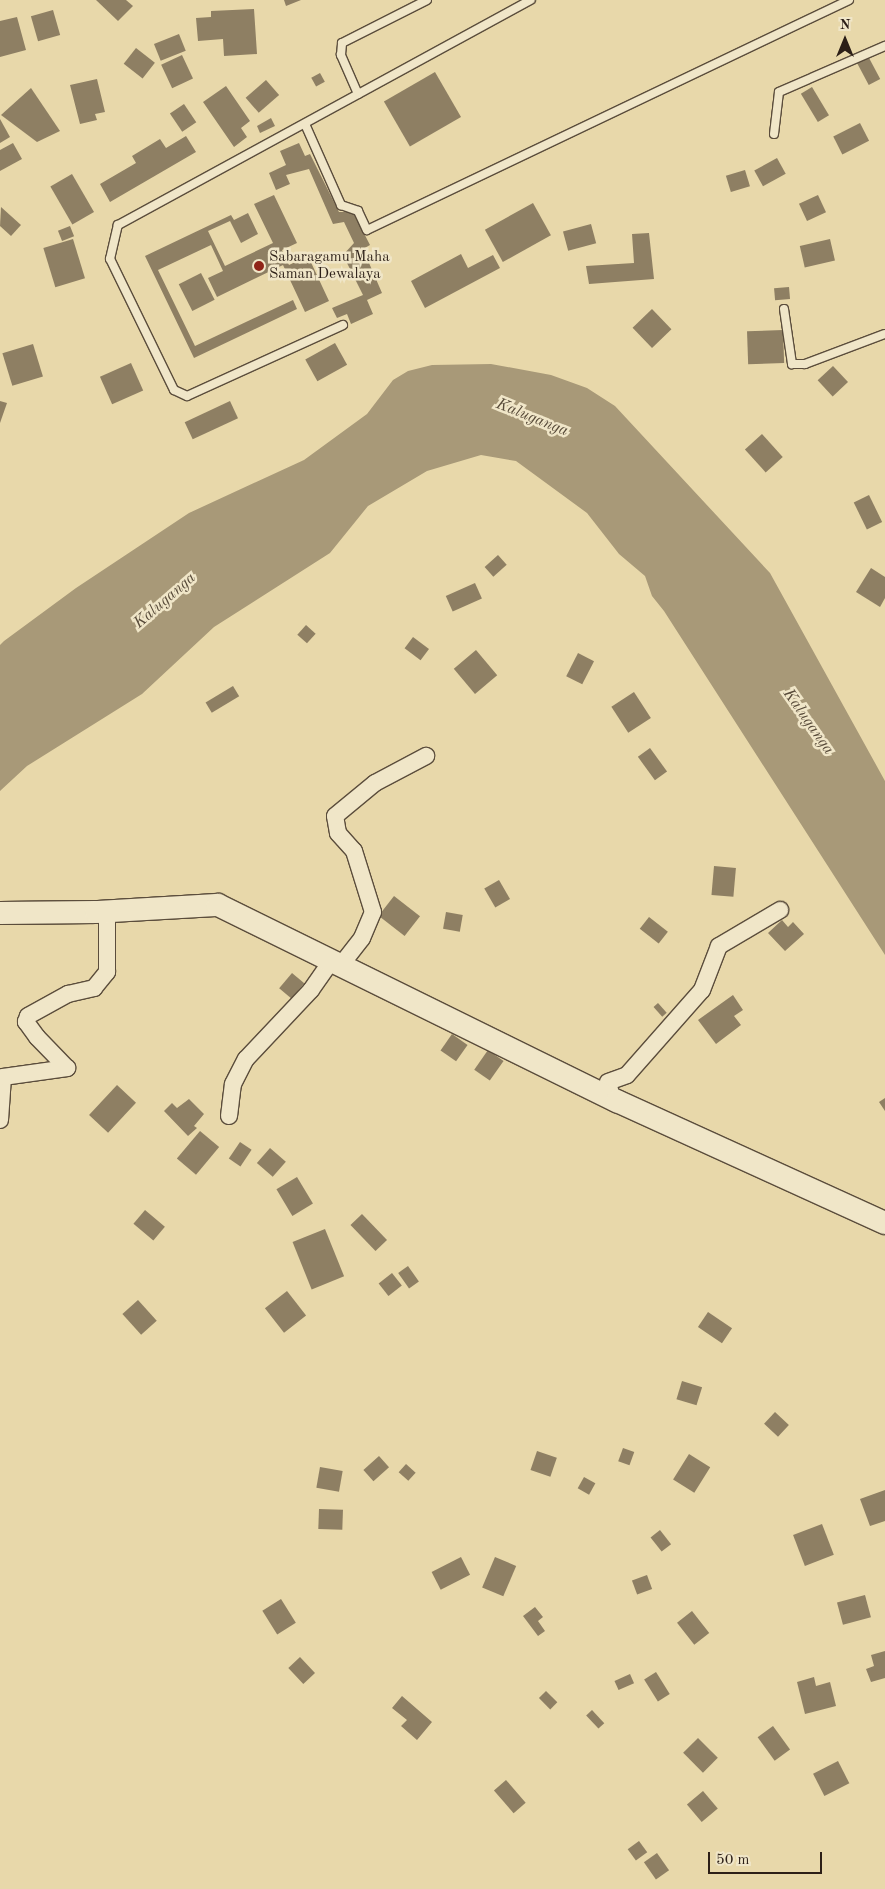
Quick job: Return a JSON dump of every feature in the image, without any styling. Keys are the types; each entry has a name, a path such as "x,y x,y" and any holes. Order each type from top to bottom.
{"street":[{"path":"230,1116 234,1084 246,1059 336,962 362,938 373,912 354,851 338,833 335,816 375,783 426,756"},
{"path":"0,913 107,912 218,904 612,1098 885,1223"},
{"path":"612,1098 608,1082 627,1075 702,990 719,946 780,910"},
{"path":"0,1120 3,1076 67,1068 37,1037 26,1022 28,1016 68,994 94,988 107,972 107,912"}],"lane":[{"path":"358,94 341,55 342,43 427,0"},
{"path":"343,325 187,396 174,390 110,259 118,226 531,0"},
{"path":"304,124 341,205 358,211 367,230 849,0"},
{"path":"774,134 780,92 885,46"},
{"path":"784,309 792,364 805,364 885,334"}],"water":[{"name":"Kaluganga","path":"491,364 551,375 587,388 615,406 770,573 885,781 885,955 664,611 652,596 645,576 619,554 587,513 516,461 481,455 427,471 368,506 330,553 214,627 142,694 27,766 0,791 0,645 4,641 76,588 189,513 304,460 367,414 393,380 408,371 432,365"}],"building":[{"path":"96,0 126,0 133,6 118,21"},
{"path":"284,0 301,0 286,6"},
{"path":"254,9 257,54 224,56 223,39 198,41 196,18 211,17 211,11"},
{"path":"53,10 60,35 38,41 31,16"},
{"path":"17,17 26,50 0,57 0,21"},
{"path":"179,34 186,51 161,61 154,44"},
{"path":"136,48 155,63 143,79 124,64"},
{"path":"182,55 193,79 172,88 161,65"},
{"path":"868,56 880,79 869,85 857,62"},
{"path":"435,72 461,117 410,147 384,102"},
{"path":"320,73 325,82 316,87 311,78"},
{"path":"97,79 105,112 95,114 97,120 80,124 70,85"},
{"path":"266,80 279,95 259,113 246,98"},
{"path":"226,86 250,121 241,128 247,137 234,147 203,102"},
{"path":"812,87 829,115 818,122 801,94"},
{"path":"31,88 60,131 37,142 1,115"},
{"path":"184,104 196,122 182,132 170,114"},
{"path":"271,118 275,126 260,133 257,126"},
{"path":"0,119 10,137 0,143"},
{"path":"860,123 869,141 842,154 833,137"},
{"path":"186,136 196,152 110,202 100,184 136,163 132,156 160,139 166,148"},
{"path":"13,143 22,159 0,171 0,150"},
{"path":"299,143 305,156 310,154 339,212 353,212 370,245 363,249 382,293 367,300 373,314 351,324 347,314 337,318 332,308 363,295 343,255 354,243 344,222 333,224 309,169 286,175 290,184 276,190 269,173 286,165 280,151"},
{"path":"777,158 786,174 763,186 754,171"},
{"path":"745,170 750,186 731,192 726,176"},
{"path":"72,174 94,212 72,225 50,186"},
{"path":"274,195 297,243 282,250 289,265 308,256 329,301 305,312 283,265 217,297 208,278 223,271 211,245 158,270 195,346 293,300 297,309 194,358 145,256 231,215 234,220 248,213 258,234 241,243 230,221 208,231 225,266 273,243 254,204"},
{"path":"818,195 826,212 807,221 799,204"},
{"path":"533,203 551,235 503,262 485,230"},
{"path":"1,207 21,225 11,236 0,226"},
{"path":"591,224 596,243 568,251 563,232"},
{"path":"70,226 74,236 62,241 58,231"},
{"path":"649,233 654,279 589,284 586,266 634,263 632,234"},
{"path":"73,239 85,278 55,287 43,248"},
{"path":"830,239 835,260 805,267 800,246"},
{"path":"461,254 468,268 493,255 500,268 425,308 411,281"},
{"path":"201,273 215,300 192,311 179,284"},
{"path":"789,287 790,299 775,300 774,288"},
{"path":"652,309 671,329 652,348 633,328"},
{"path":"783,330 784,363 748,364 747,331"},
{"path":"335,343 347,365 317,381 305,359"},
{"path":"33,344 43,377 12,386 2,353"},
{"path":"131,363 143,390 112,404 100,377"},
{"path":"833,366 848,382 833,396 818,380"},
{"path":"0,401 7,403 0,423"},
{"path":"230,401 238,418 193,439 185,422"},
{"path":"762,434 783,457 766,472 745,449"},
{"path":"869,495 882,522 867,529 854,502"},
{"path":"498,555 507,565 493,577 485,567"},
{"path":"871,568 885,577 885,598 880,607 856,592"},
{"path":"475,583 482,599 453,612 446,596"},
{"path":"306,625 316,634 307,643 297,635"},
{"path":"413,637 429,649 421,660 405,648"},
{"path":"476,650 497,675 475,694 454,669"},
{"path":"578,653 594,661 582,684 566,676"},
{"path":"233,686 239,696 212,713 206,702"},
{"path":"634,692 651,718 628,733 611,707"},
{"path":"650,748 667,771 655,780 638,757"},
{"path":"714,866 736,868 733,897 711,895"},
{"path":"499,880 510,899 495,908 484,888"},
{"path":"394,896 420,916 405,936 379,916"},
{"path":"446,912 463,915 460,932 443,929"},
{"path":"649,917 668,932 659,944 640,929"},
{"path":"782,920 788,927 793,922 804,934 785,951 768,933"},
{"path":"292,973 304,983 291,999 279,988"},
{"path":"733,995 743,1010 734,1016 741,1025 716,1044 698,1020"},
{"path":"658,1003 667,1013 662,1017 654,1007"},
{"path":"452,1034 468,1045 456,1061 441,1050"},
{"path":"488,1050 504,1061 490,1081 474,1070"},
{"path":"117,1085 136,1103 108,1133 89,1115"},
{"path":"885,1098 885,1111 879,1102"},
{"path":"189,1099 204,1114 194,1126 197,1128 188,1136 164,1111 172,1103 177,1108"},
{"path":"200,1131 219,1147 196,1175 177,1159"},
{"path":"240,1142 252,1150 240,1166 229,1159"},
{"path":"270,1148 286,1162 273,1177 257,1163"},
{"path":"297,1177 313,1204 292,1216 276,1189"},
{"path":"145,1210 165,1227 153,1241 133,1224"},
{"path":"362,1214 387,1240 375,1251 350,1225"},
{"path":"325,1229 344,1276 312,1289 293,1242"},
{"path":"408,1266 419,1282 409,1288 398,1273"},
{"path":"392,1273 402,1286 388,1296 379,1283"},
{"path":"287,1291 306,1315 284,1333 265,1308"},
{"path":"138,1300 157,1321 141,1335 122,1314"},
{"path":"708,1312 732,1328 722,1343 698,1327"},
{"path":"682,1381 702,1387 697,1405 676,1399"},
{"path":"775,1412 789,1425 778,1437 764,1424"},
{"path":"623,1448 634,1452 629,1465 618,1461"},
{"path":"537,1451 557,1458 550,1477 530,1470"},
{"path":"689,1454 710,1467 694,1493 673,1479"},
{"path":"379,1456 389,1467 373,1481 363,1470"},
{"path":"406,1464 416,1473 408,1481 399,1472"},
{"path":"320,1467 343,1471 339,1492 316,1488"},
{"path":"584,1477 595,1483 589,1495 578,1488"},
{"path":"885,1490 885,1521 870,1526 860,1499"},
{"path":"319,1509 343,1510 342,1530 318,1529"},
{"path":"822,1524 834,1555 805,1566 793,1535"},
{"path":"660,1530 671,1544 662,1552 651,1537"},
{"path":"461,1557 470,1575 441,1590 432,1572"},
{"path":"495,1557 516,1566 503,1596 482,1587"},
{"path":"647,1575 652,1589 637,1595 632,1580"},
{"path":"865,1595 871,1617 843,1625 837,1603"},
{"path":"281,1599 296,1623 277,1634 262,1611"},
{"path":"535,1607 543,1617 538,1621 545,1631 538,1636 523,1616"},
{"path":"692,1611 709,1633 694,1645 677,1623"},
{"path":"885,1651 885,1678 871,1682 866,1669 874,1666 871,1655"},
{"path":"300,1657 315,1673 303,1684 288,1668"},
{"path":"656,1672 670,1694 658,1701 644,1679"},
{"path":"630,1674 634,1683 619,1690 614,1681"},
{"path":"814,1677 816,1686 830,1682 836,1706 805,1714 797,1682"},
{"path":"546,1691 557,1702 550,1709 539,1698"},
{"path":"402,1696 432,1722 417,1740 401,1726 407,1720 392,1708"},
{"path":"592,1710 604,1723 598,1729 586,1715"},
{"path":"773,1726 790,1749 775,1761 758,1737"},
{"path":"698,1738 718,1758 703,1773 683,1753"},
{"path":"838,1761 849,1783 824,1796 813,1774"},
{"path":"506,1780 526,1803 514,1813 494,1790"},
{"path":"703,1791 718,1809 702,1822 687,1804"},
{"path":"639,1841 647,1852 636,1861 628,1849"},
{"path":"657,1853 669,1870 656,1879 644,1862"}],"place":[{"name":"Sabaragamu Maha Saman Dewalaya","path":"259,266"}]}
